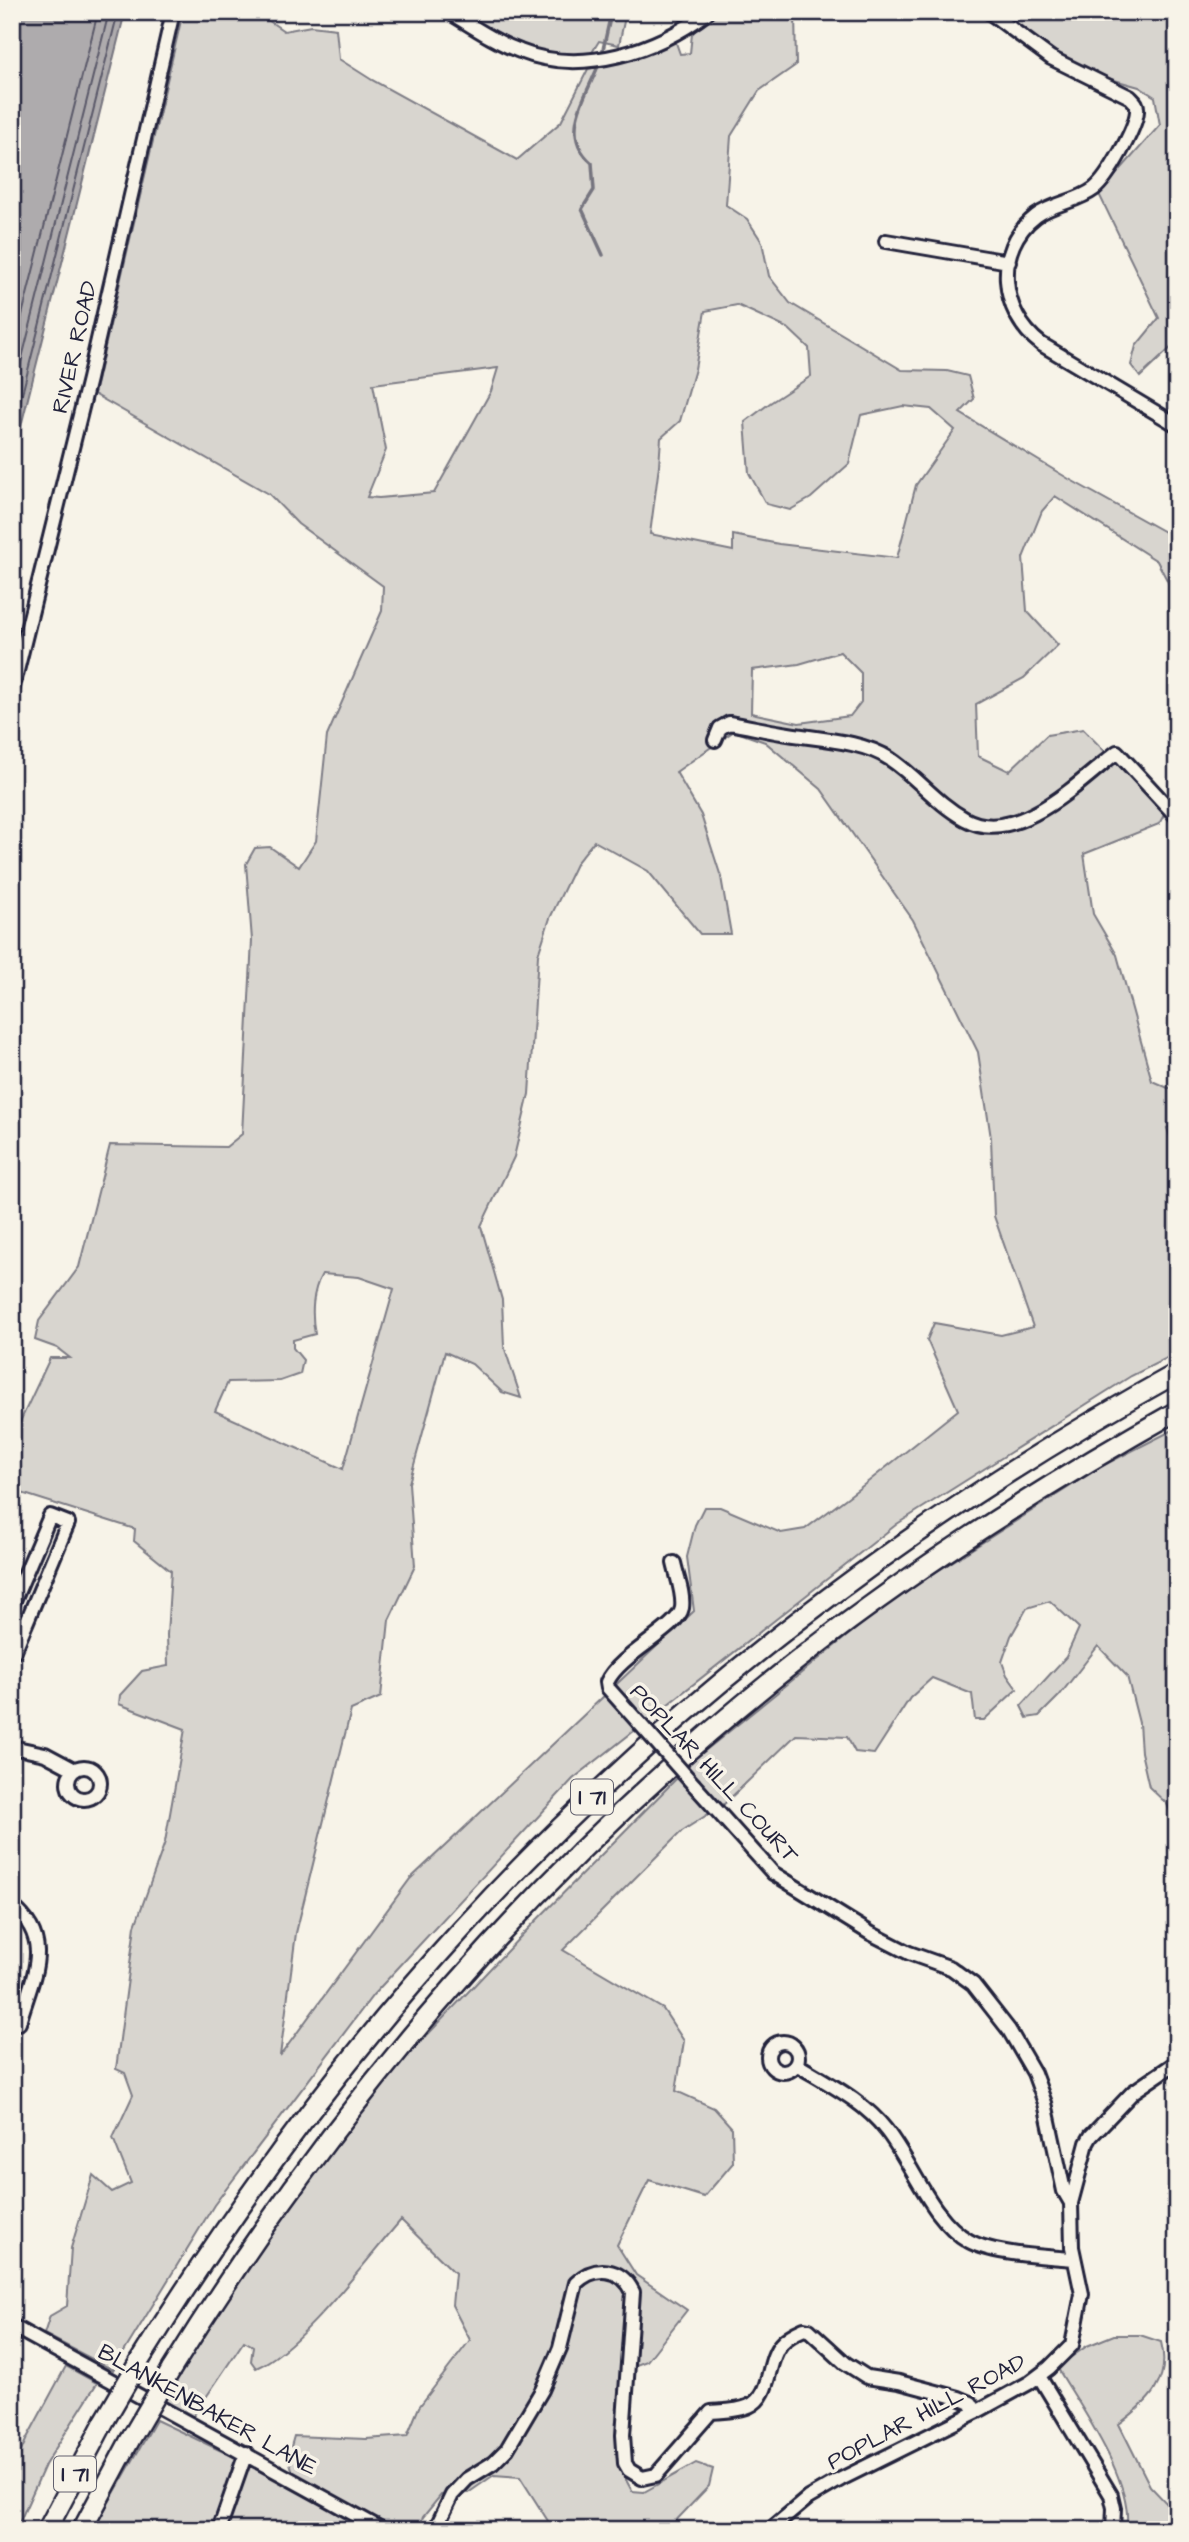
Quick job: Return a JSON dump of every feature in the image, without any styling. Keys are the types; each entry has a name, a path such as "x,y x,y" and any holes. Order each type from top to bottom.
{"highway":[{"name":"I 71","path":"47,2530 140,2360 238,2208 343,2069 463,1928 531,1857 604,1785 744,1663 843,1587 990,1485 1072,1433 1177,1373"},
{"name":"I 71","path":"82,2530 171,2370 262,2229 351,2108 496,1940 636,1798 763,1688 903,1582 1016,1506 1177,1411"}],"street":[{"name":"RIVER ROAD","path":"12,691 86,391 173,12"},
{"path":"449,12 522,52 564,61 594,60 655,42 708,12"},
{"path":"989,12 1051,58 1130,97 1138,112 1105,178 1091,191 1039,214 1015,240 1006,280 1009,302 1019,323 1031,336 1177,425"},
{"path":"886,241 1009,262"},
{"path":"715,740 720,729 730,723 864,748 889,758 930,795 958,814 985,826 1014,822 1044,809 1117,752 1177,817"},
{"path":"12,1605 17,1578 50,1516 68,1523 12,1652"},
{"name":"POPLAR HILL COURT","path":"674,1563 682,1602 678,1616 620,1663 607,1682 608,1688 773,1873 879,1938 909,1953 951,1968 973,1984 1009,2030 1034,2073 1045,2103 1064,2190 1072,2203"},
{"path":"17,1578 41,1588"},
{"path":"12,1748 45,1754 75,1770"},
{"path":"12,1906 29,1923 38,1952 37,1965 19,2023"},
{"name":"POPLAR HILL ROAD","path":"769,2530 808,2498 841,2479 976,2412 1039,2376 1072,2345 1082,2294 1074,2259 1072,2203 1091,2136 1133,2092 1177,2062"},
{"path":"796,2064 862,2106 885,2128 943,2219 968,2241 991,2249 1074,2259"},
{"path":"435,2530 452,2495 467,2479 493,2463 507,2449 542,2390 560,2348 576,2283 583,2276 599,2270 617,2273 624,2278 633,2292 622,2435 625,2463 635,2476 642,2478 656,2475 712,2412 752,2405 765,2387 780,2345 804,2329 809,2330 845,2363 867,2377 899,2382 960,2398 971,2403 976,2412"},
{"name":"BLANKENBAKER LANE","path":"12,2326 383,2530"},
{"path":"1039,2376 1111,2495 1114,2508 1113,2530"},
{"path":"219,2530 246,2454"}],"shaded area":[{"path":"183,12 256,12 284,31 311,26 336,29 339,59 517,160 561,122 588,69 623,61 664,42 675,40 680,54 690,53 692,34 712,12 795,12 796,65 759,91 731,136 726,205 747,219 762,242 769,276 790,303 902,370 947,371 968,376 974,399 960,413 1069,479 1177,539 1177,599 1157,561 1055,496 1042,511 1023,558 1027,611 1058,645 1024,678 976,704 978,756 1009,771 1047,735 1083,729 1165,813 1159,824 1084,854 1093,914 1117,955 1152,1081 1168,1088 1177,1087 1177,1124 1167,1128 1177,1156 1177,1353 1131,1376 897,1524 573,1779 373,1995 214,2205 113,2370 44,2334 50,2316 67,2306 71,2248 93,2175 112,2192 131,2183 113,2138 133,2095 125,2073 116,2069 135,1926 165,1842 185,1729 119,1704 120,1695 142,1671 168,1666 171,1571 134,1541 135,1529 12,1490 12,1423 19,1424 50,1358 70,1358 57,1348 35,1340 39,1321 79,1267 110,1145 226,1147 242,1134 252,940 246,864 255,848 270,847 299,867 316,841 327,736 382,611 383,586 298,524 269,494 94,394","holes":["737,305 789,329 809,348 811,376 745,422 749,473 766,504 790,510 811,498 849,464 861,415 903,406 931,409 955,430 916,485 897,558 779,544 733,535 733,551 650,534 661,438 680,421 695,369 705,311","498,368 491,391 434,493 367,497 386,450 373,384","840,652 861,673 861,702 850,716 799,723 751,713 752,670 799,664","734,731 765,742 821,789 913,920 978,1052 991,1138 994,1216 1033,1327 1001,1335 934,1323 927,1340 958,1410 805,1529 781,1533 720,1507 704,1507 695,1525 687,1557 694,1611 410,1879 280,2056 296,1933 351,1710 381,1697 389,1620 415,1566 409,1483 445,1352 472,1364 502,1392 521,1398 504,1346 502,1300 481,1226 514,1157 529,1094 538,955 550,918 577,862 594,841 648,871 700,934 731,934 721,877 701,815 676,772","322,1274 359,1277 394,1289 343,1469 215,1411 228,1382 280,1381 300,1374 303,1360 293,1348 293,1340 315,1334 313,1311 316,1288"]},
{"path":"456,12 626,12 619,45 599,41 591,54 564,57 530,51"},
{"path":"996,12 1177,12 1177,342 1140,377 1131,365 1136,346 1159,318 1099,194 1160,125 1155,97 1139,87 1086,72"},
{"path":"1177,1428 1177,1826 1167,1804 1149,1787 1141,1752 1139,1723 1127,1676 1098,1646 1059,1696 1039,1716 1027,1718 1021,1706 1066,1657 1079,1628 1050,1601 1027,1608 1011,1636 1002,1662 1017,1689 984,1720 975,1720 972,1694 932,1678 910,1698 874,1754 855,1752 847,1737 796,1735 721,1807 685,1767 889,1602 1102,1466"},
{"path":"677,1778 710,1813 682,1831 563,1950 663,2009 684,2041 676,2091 714,2108 732,2128 733,2163 704,2197 649,2180 617,2245 636,2275 687,2310 647,2361 620,2371 618,2465 632,2491 644,2492 696,2463 713,2469 709,2486 667,2530 547,2530 548,2521 520,2477 494,2475 468,2493 441,2495 423,2517 418,2530 397,2530 293,2472 288,2457 294,2436 366,2439 407,2436 419,2407 470,2340 452,2305 455,2273 401,2220 313,2323 274,2358 256,2368 251,2361 253,2346 244,2341 192,2418 164,2400 227,2300 315,2172 397,2067"},
{"path":"1114,2335 1140,2335 1161,2342 1163,2368 1155,2389 1140,2407 1119,2424 1150,2486 1169,2506 1177,2504 1177,2530 1126,2530 1127,2511 1115,2468 1057,2367 1087,2346"},
{"path":"66,2366 97,2383 45,2465 16,2530 12,2530 12,2471"},
{"path":"156,2420 249,2464 370,2530 93,2530"}],"water":[{"path":"12,12 125,12 12,462"}],"waterway":[{"path":"602,54 610,18 614,12"},
{"path":"600,61 583,100 576,127 582,151 592,163 594,190 582,209 603,255"}]}
